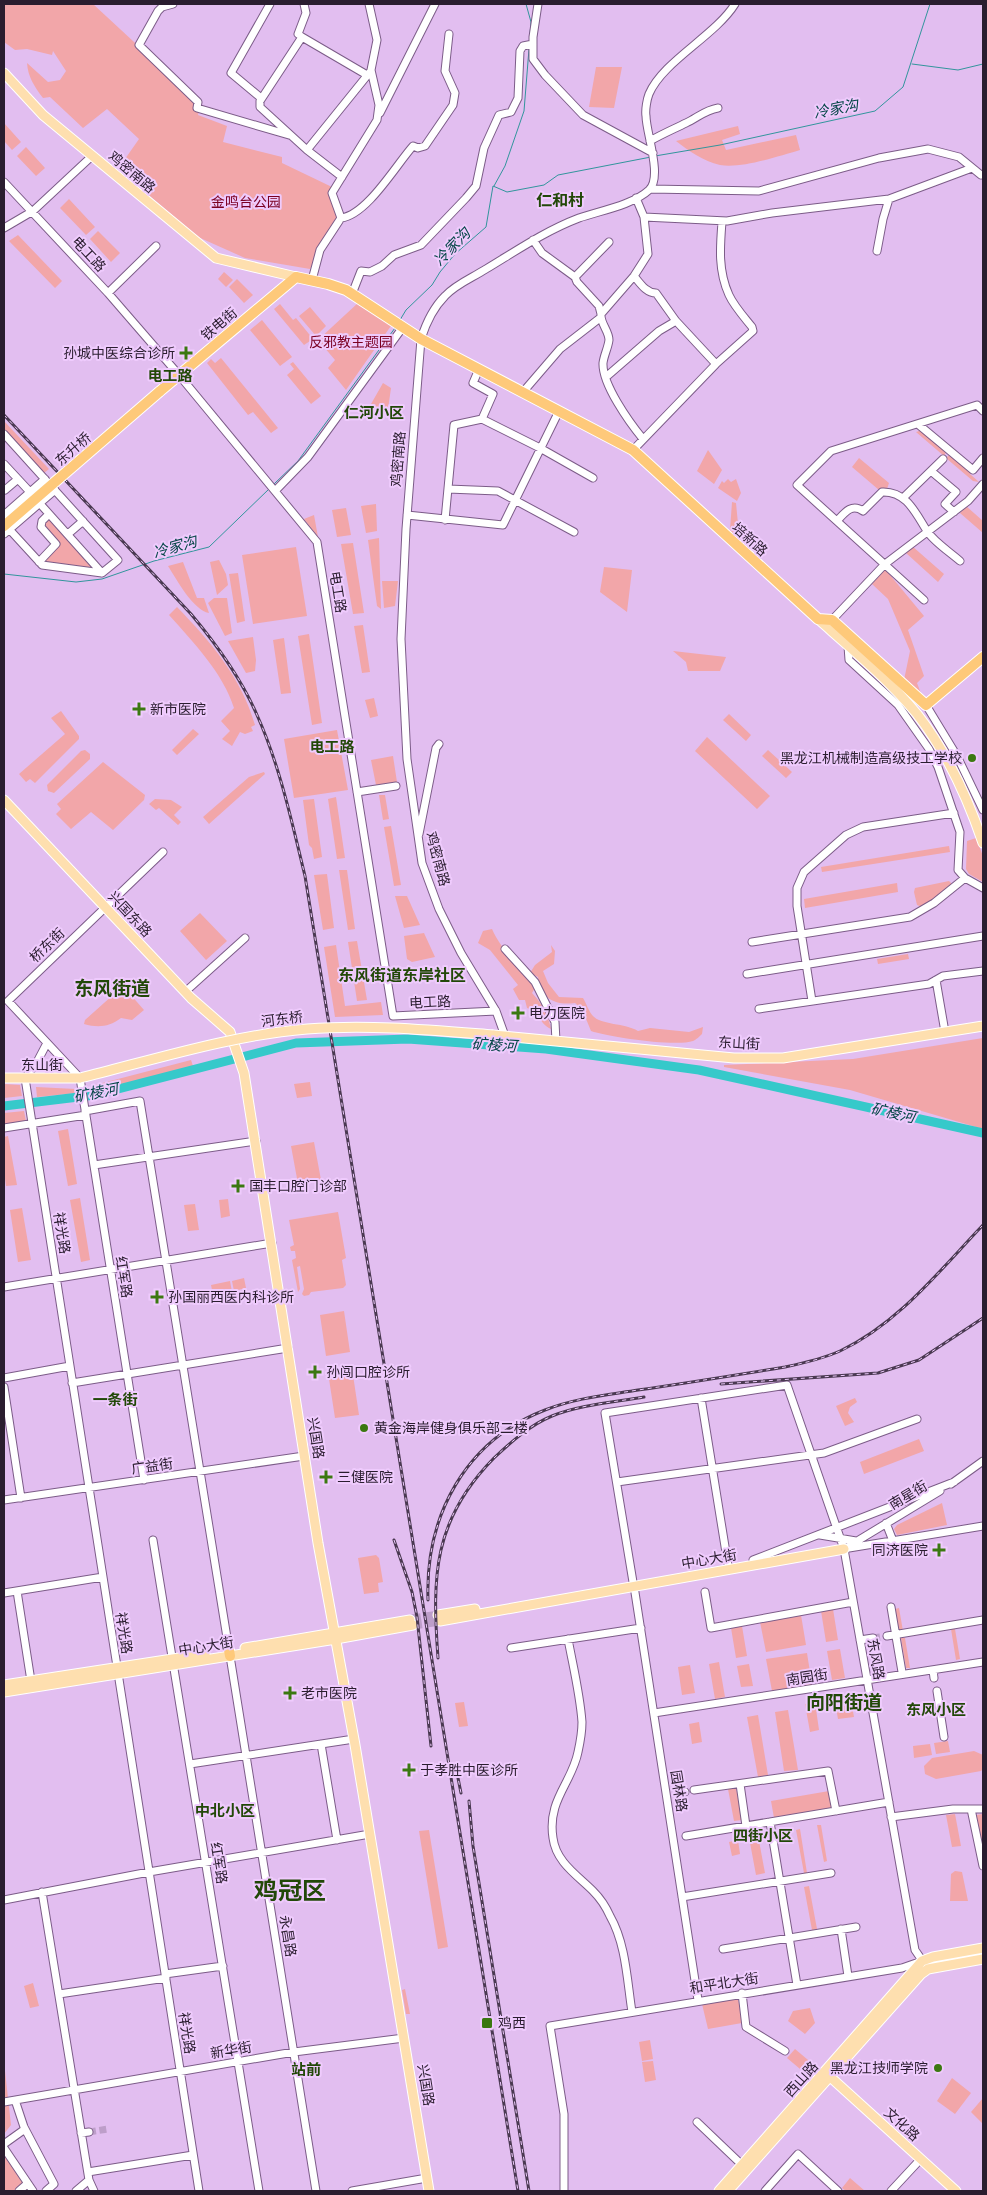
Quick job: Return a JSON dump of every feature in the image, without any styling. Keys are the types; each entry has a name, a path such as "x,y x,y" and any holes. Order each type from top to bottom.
{"highway":[{"name":"鸡密南路","path":"296,277 328,284 352,294 421,339"},
{"name":"铁电街","path":"159,392 296,277"},
{"name":"培新路","path":"421,339 633,450 818,619"},
{"name":"东升桥","path":"6,530 159,392"},
{"path":"818,619 832,620 926,705 983,657"}],"main road":[{"name":"鸡密南路","path":"6,79 43,116 216,258 296,277"},
{"name":"培新路","path":"818,619 877,672 917,715 946,759 975,818 983,843"},
{"name":"兴国东路","path":"4,800 185,992 230,1032 235,1047"},
{"name":"东山街","path":"493,1035 762,1059 783,1058 983,1026"},
{"name":"河东桥","path":"80,1081 252,1036 307,1029 380,1028 493,1035"},
{"name":"兴国路","path":"235,1047 244,1072 256,1141 318,1543 354,1739 429,2191"},
{"name":"东山街","path":"4,1078 80,1081"},
{"name":"中心大街","path":"439,1618 844,1549"},
{"name":"中心大街","path":"634,1584 753,1560"},
{"name":"中心大街","path":"4,1692 174,1662 229,1649 336,1636 413,1622"},
{"name":"中心大街","path":"4,1685 117,1671"},
{"name":"和平北大街","path":"919,1968 933,1957 983,1948"},
{"name":"和平北大街","path":"919,1968 981,1962"},
{"name":"西山路","path":"719,2191 827,2076 908,1978 919,1968"},
{"name":"西山路","path":"728,2191 919,1968"},
{"name":"文化路","path":"827,2076 948,2191"},
{"name":"文化路","path":"921,2165 956,2191"}],"street":[{"path":"173,4 162,7 158,11 139,46 198,102 197,108 291,135"},
{"path":"261,98 231,73 270,4"},
{"path":"304,4 306,14 298,34 369,72 379,105 377,120"},
{"path":"341,218 332,193 377,120 435,4"},
{"path":"538,4 533,59 583,116 653,156"},
{"path":"651,189 653,183 653,156 646,116 649,94 661,74 702,39 730,12 735,4"},
{"path":"307,150 369,72 377,40 369,5"},
{"path":"341,218 350,217 382,187 413,146 418,148 424,146 453,105 455,93 444,71 449,34"},
{"path":"302,36 261,98 260,107 307,150 342,176"},
{"path":"352,294 361,271 370,272 382,266 394,255 421,244 476,186 484,148 492,128 499,115 510,112 518,98 520,51 523,46 533,44"},
{"path":"650,141 669,130 687,123 707,110 718,108"},
{"path":"421,339 432,314 444,297 460,283 556,226 636,198 651,189 759,191 879,158 928,149 959,157 981,175"},
{"path":"4,228 33,211 92,156"},
{"path":"644,217 722,222 772,213 890,199 972,168"},
{"name":"电工路","path":"4,182 108,293 179,375 317,542 393,1016 496,1011"},
{"path":"523,392 560,349 601,316 634,276 648,254 644,217 636,198"},
{"path":"877,251 883,219 890,199"},
{"path":"312,280 320,250 341,218"},
{"path":"633,450 716,364 753,331 729,296 725,284 719,259 722,222"},
{"path":"533,240 542,253 575,277 577,282 599,306 609,340 603,362 606,377 625,418 643,438"},
{"path":"575,277 609,242"},
{"path":"108,293 156,246"},
{"path":"634,276 644,288 651,293 656,293 676,321 716,364"},
{"path":"606,377 659,331 676,321"},
{"path":"275,491 312,452 403,327"},
{"name":"鸡密南路","path":"421,339 407,515 401,639 407,758 417,841 422,863 439,909 461,953 496,1011 505,1036"},
{"path":"479,369 473,384 494,394 482,419"},
{"path":"924,600 797,485 831,452 980,404 983,411"},
{"path":"407,515 502,525 559,411"},
{"path":"445,520 454,425 482,419 540,448 593,478"},
{"path":"919,425 973,470 983,458"},
{"path":"4,434 55,490 118,560 102,572 42,565 6,530 55,490"},
{"path":"903,498 943,459"},
{"path":"4,464 30,492"},
{"path":"931,471 956,492 945,504 954,512"},
{"path":"4,489 18,479"},
{"path":"4,515 45,479"},
{"path":"832,620 885,564 968,501 983,484"},
{"path":"448,489 498,491 574,532"},
{"path":"837,521 852,508 856,507 864,511 882,492 895,494 903,498 915,509 928,532 960,561"},
{"path":"42,506 102,572"},
{"path":"39,562 56,544 41,527 42,521 49,514"},
{"path":"68,534 83,521"},
{"path":"848,646 848,660 898,705 928,749 938,767 960,832 958,870 965,878 983,888"},
{"path":"926,705 957,756 983,810"},
{"path":"417,841 436,748 439,744"},
{"path":"357,792 396,786"},
{"path":"812,1000 797,906 797,888 804,872 846,835 867,826 954,812"},
{"name":"桥东街","path":"47,1043 8,1001 163,852"},
{"path":"752,942 910,917 934,903 965,878"},
{"path":"747,974 983,936"},
{"path":"185,992 245,938"},
{"path":"505,949 535,982 556,1022 556,1041"},
{"path":"759,1009 929,984 943,976 983,971"},
{"path":"936,980 945,1032"},
{"path":"25,1078 37,1062 47,1043 80,1081"},
{"name":"祥光路","path":"25,1078 199,2191"},
{"name":"红军路","path":"80,1081 144,1480"},
{"path":"4,1128 86,1113 140,1100 183,1365"},
{"path":"94,1165 256,1141"},
{"path":"4,1287 272,1243"},
{"path":"72,1383 288,1348"},
{"name":"永昌路","path":"183,1365 316,2191"},
{"path":"4,1378 70,1366"},
{"name":"东风路","path":"701,1398 787,1386 844,1549 919,1968"},
{"path":"4,1387 21,1498"},
{"path":"701,1398 728,1565"},
{"name":"园林路","path":"698,2000 641,1628 605,1413 701,1398"},
{"path":"617,1482 812,1456 917,1419"},
{"name":"广益街","path":"4,1500 304,1456"},
{"name":"南星街","path":"844,1549 954,1482 983,1461"},
{"path":"753,1560 954,1482"},
{"path":"819,1534 856,1542 890,1542 886,1523"},
{"name":"中心大街","path":"844,1549 983,1526"},
{"name":"红军路","path":"152,1540 174,1662 259,2191"},
{"path":"4,1592 103,1577"},
{"path":"17,1591 31,1681"},
{"path":"704,1592 711,1628 853,1602"},
{"path":"891,1607 902,1672"},
{"path":"887,1636 983,1620"},
{"path":"510,1648 641,1628"},
{"path":"860,1640 873,1638"},
{"path":"568,1639 582,1723 575,1764 561,1788 556,1804 552,1824 553,1840 561,1858 569,1869 594,1892 612,1918 622,1951 632,2012"},
{"name":"南园街","path":"654,1713 983,1662"},
{"path":"933,1670 934,1678"},
{"path":"936,1691 944,1738"},
{"path":"190,1764 354,1739"},
{"path":"321,1744 337,1840"},
{"path":"694,1790 828,1770 836,1811"},
{"path":"740,1784 746,1826"},
{"path":"686,1836 889,1802"},
{"path":"891,1817 971,1808 983,1809"},
{"path":"971,1808 983,1866"},
{"path":"770,1822 797,1985"},
{"path":"4,1900 149,1872 370,1834"},
{"path":"682,1897 831,1873"},
{"path":"42,1892 75,2088 85,2132 88,2176 94,2191"},
{"path":"723,1949 856,1927"},
{"path":"841,1929 848,1976"},
{"path":"915,1950 919,1968"},
{"path":"59,1994 223,1966"},
{"name":"和平北大街","path":"564,2191 566,2181 564,2114 550,2026 848,1976 902,1968 919,1968"},
{"path":"742,1993 746,2027 785,2051"},
{"name":"新华街","path":"4,2102 294,2050 404,2035"},
{"name":"新华街","path":"4,2097 75,2088"},
{"path":"15,2100 26,2130 54,2184 46,2191"},
{"path":"697,2122 742,2165"},
{"path":"4,2144 26,2130"},
{"path":"4,2148 33,2191"},
{"path":"765,2191 798,2154 833,2190"},
{"path":"76,2191 88,2176 194,2155"},
{"path":"890,2191 921,2165"},
{"path":"352,2191 427,2178"},
{"path":"18,2191 27,2184"}],"green space":[{"name":"金鸣台公园","path":"4,4 93,4 201,104 198,115 227,126 223,142 282,157 282,163 332,187 338,218 310,269 245,258 198,237 118,169 139,139 107,109 83,128 50,97 43,98 32,81 27,63 48,82 60,80 66,71 53,51 52,55 27,49 15,50 4,42"},
{"path":"596,67 622,67 614,108 589,107"},
{"path":"4,123 21,142 12,150 4,141"},
{"path":"738,126 740,134 722,140 726,150 796,135 800,150 760,161 729,166 720,165 702,158 676,141"},
{"path":"26,147 45,168 36,176 17,156"},
{"path":"69,199 95,227 86,235 60,208"},
{"path":"98,231 120,253 111,262 90,239"},
{"path":"18,235 62,281 55,288 9,241"},
{"path":"224,272 233,280 226,287 218,279"},
{"path":"237,279 253,295 244,303 229,287"},
{"name":"反邪教主题园","path":"359,302 393,323 346,390 328,368 335,360 318,340"},
{"path":"280,304 293,320 296,318 313,339 304,345 274,309"},
{"path":"310,307 326,326 316,336 299,316"},
{"path":"262,320 292,357 280,366 250,330"},
{"path":"221,358 278,428 271,433 253,412 248,415 207,363 211,359 215,363"},
{"path":"293,362 321,396 311,404 287,375 294,369 290,364"},
{"path":"383,383 391,388 387,416 371,404"},
{"path":"4,421 49,469 44,473 4,430"},
{"path":"922,430 947,451 944,456 916,432"},
{"path":"708,450 722,470 714,484 697,471"},
{"path":"951,453 972,471 970,474 979,482 973,481 946,458"},
{"path":"859,458 889,483 887,489 879,490 852,467"},
{"path":"728,479 731,482 736,479 741,493 737,501 718,488 722,481 724,483"},
{"path":"732,502 736,503 739,534 736,536 730,530"},
{"path":"376,504 377,531 366,533 361,506"},
{"path":"966,506 983,521 983,533 960,513"},
{"path":"346,508 351,535 337,537 332,510"},
{"path":"314,515 318,537 304,519"},
{"path":"49,519 96,570 41,562 57,545 42,525"},
{"path":"379,538 381,609 377,606 368,540"},
{"path":"353,543 364,613 353,614 341,544"},
{"path":"912,546 944,574 938,582 906,553"},
{"path":"296,547 307,616 253,624 242,555"},
{"path":"219,560 226,574 228,585 217,595 210,562"},
{"path":"183,562 197,598 204,598 209,613 203,611 191,601 168,566"},
{"path":"604,567 632,570 627,612 600,592"},
{"path":"885,569 924,616 908,630 924,676 917,683 922,696 904,680 910,651 888,599 872,584"},
{"path":"238,573 245,621 237,623 229,574"},
{"path":"382,581 398,581 395,606 384,608"},
{"path":"214,598 227,598 232,633 225,636 208,603"},
{"path":"177,607 202,633 224,661 242,691 249,708 255,725 251,727 253,731 245,734 240,732 232,746 222,739 230,731 221,721 234,708 229,695 207,659 169,615"},
{"path":"363,625 370,672 362,673 354,626"},
{"path":"309,634 322,723 312,725 298,636"},
{"path":"253,637 256,660 255,671 246,673 228,641"},
{"path":"284,638 291,693 281,694 273,640"},
{"path":"673,651 726,657 720,671 688,671 686,662"},
{"path":"374,698 378,716 370,718 365,700"},
{"path":"61,711 79,736 79,739 35,783 30,779 26,782 19,774 65,734 51,718"},
{"path":"729,714 751,735 746,741 723,720"},
{"path":"193,729 199,734 177,755 172,750"},
{"path":"337,730 348,790 294,798 284,739"},
{"path":"707,737 770,796 757,809 695,751"},
{"path":"85,750 90,754 90,759 54,793 48,791 47,785 81,751"},
{"path":"768,750 792,772 786,778 762,756"},
{"path":"393,756 397,782 376,785 371,760"},
{"path":"103,762 145,795 144,800 113,830 91,812 71,829 56,814 61,809 57,804"},
{"path":"264,772 265,774 209,824 203,817 249,777"},
{"path":"379,795 385,795 389,819 383,820"},
{"path":"336,797 345,858 337,859 328,799"},
{"path":"155,799 171,800 182,807 174,815 181,822 178,825 159,808 156,810 149,804"},
{"path":"314,799 322,857 314,859 312,848 309,845 303,800"},
{"path":"391,826 401,885 394,886 384,827"},
{"path":"976,838 983,856 983,882 969,874 966,869 967,841"},
{"path":"949,846 950,852 822,872 821,867"},
{"path":"339,870 347,870 355,929 348,930"},
{"path":"327,874 334,928 323,930 314,875"},
{"path":"949,881 952,884 951,887 922,907 917,905 915,888"},
{"path":"897,883 898,892 805,908 804,899"},
{"path":"395,896 407,896 420,925 404,928"},
{"path":"200,913 227,941 206,960 180,931"},
{"path":"492,929 502,946 535,988 532,993 544,1010 551,1029 532,1010 527,1008 525,1000 519,1000 513,989 518,985 490,950 478,943 483,931"},
{"path":"424,933 435,957 412,962 407,959 404,936"},
{"path":"357,941 367,1000 357,1001 348,942"},
{"path":"336,945 345,1006 381,1002 383,1015 335,1017 324,947"},
{"path":"551,945 555,951 554,964 543,971 548,983 559,997 583,998 593,1016 607,1023 633,1028 638,1031 650,1028 689,1032 703,1027 702,1034 693,1041 672,1043 626,1038 591,1031 582,1009 575,1003 561,1003 550,999 542,990 538,977 530,973 535,965 552,952"},
{"path":"908,954 909,959 878,964 877,959"},
{"path":"123,986 144,1010 132,1020 121,1018 103,1026 84,1024 85,1020"},
{"path":"983,1038 983,1129 850,1090 724,1067 724,1065 853,1059"},
{"path":"191,1060 193,1066 92,1092 91,1086"},
{"path":"310,1082 312,1096 297,1098 294,1084"},
{"path":"4,1084 20,1085 22,1096 4,1098"},
{"path":"36,1087 76,1089 77,1093 37,1097"},
{"path":"24,1111 26,1121 4,1124 4,1113"},
{"path":"68,1129 77,1184 68,1186 58,1131"},
{"path":"8,1136 17,1185 6,1186 4,1137"},
{"path":"314,1142 321,1180 298,1184 291,1146"},
{"path":"80,1198 90,1260 81,1262 70,1200"},
{"path":"228,1199 230,1216 221,1218 219,1200"},
{"path":"195,1204 199,1230 188,1231 184,1205"},
{"path":"22,1208 31,1260 18,1262 10,1210"},
{"path":"338,1212 346,1258 342,1260 346,1285 343,1288 311,1292 309,1295 304,1296 302,1294 304,1289 300,1266 297,1267 300,1289 298,1292 292,1260 296,1258 295,1251 291,1251 290,1247 294,1245 289,1220"},
{"path":"244,1278 246,1288 234,1291 232,1281"},
{"path":"230,1281 232,1292 213,1295 211,1285"},
{"path":"344,1311 350,1352 326,1356 320,1315"},
{"path":"353,1375 359,1415 335,1418 329,1379"},
{"path":"855,1398 857,1402 850,1407 848,1413 854,1422 845,1426 836,1406"},
{"path":"919,1439 924,1451 864,1474 860,1462"},
{"path":"942,1503 947,1525 897,1535 894,1529 897,1525"},
{"path":"376,1555 379,1558 383,1582 378,1583 379,1592 364,1594 358,1558"},
{"path":"899,1608 903,1631 899,1632 895,1609"},
{"path":"833,1609 838,1640 826,1642 821,1611"},
{"path":"801,1615 806,1645 766,1652 760,1622"},
{"path":"742,1626 747,1656 736,1658 731,1628"},
{"path":"951,1629 955,1629 960,1659 956,1660"},
{"path":"901,1638 905,1638 910,1668 906,1668"},
{"path":"840,1649 845,1678 832,1680 827,1651"},
{"path":"807,1653 812,1685 772,1691 766,1659"},
{"path":"719,1662 725,1697 715,1699 709,1664"},
{"path":"749,1664 753,1686 741,1687 737,1666"},
{"path":"690,1665 695,1693 682,1695 678,1667"},
{"path":"851,1700 854,1717 838,1719 835,1702"},
{"path":"464,1702 468,1726 459,1727 455,1703"},
{"path":"815,1702 819,1730 810,1732 805,1704"},
{"path":"788,1710 798,1770 784,1771 775,1712"},
{"path":"758,1715 768,1775 758,1777 747,1717"},
{"path":"699,1722 702,1742 692,1744 689,1724"},
{"path":"948,1741 950,1752 936,1754 934,1743"},
{"path":"930,1744 932,1755 914,1758 913,1746"},
{"path":"974,1751 983,1755 983,1769 981,1771 936,1779 925,1774 924,1766 932,1758"},
{"path":"736,1788 742,1820 734,1821 728,1789"},
{"path":"829,1791 832,1808 774,1818 771,1801"},
{"path":"955,1814 961,1846 952,1847 946,1815"},
{"path":"983,1814 983,1851 976,1815"},
{"path":"817,1825 821,1825 827,1861 824,1862"},
{"path":"800,1829 807,1873 804,1873 796,1830"},
{"path":"429,1830 448,1947 438,1949 419,1831"},
{"path":"757,1830 765,1873 756,1875 748,1832"},
{"path":"738,1840 740,1854 732,1856 729,1842"},
{"path":"955,1871 962,1872 968,1901 950,1901 951,1874"},
{"path":"809,1886 817,1929 812,1930 804,1887"},
{"path":"33,1983 39,2006 30,2008 24,1986"},
{"path":"405,1989 410,2014 406,2014 402,1990"},
{"path":"738,1998 742,2023 708,2029 702,2004"},
{"path":"810,2008 815,2023 805,2034 788,2021 793,2011"},
{"path":"650,2040 653,2059 642,2061 639,2042"},
{"path":"795,2049 814,2065 806,2074 787,2058"},
{"path":"653,2061 656,2080 645,2082 642,2062"},
{"path":"4,2062 11,2125 4,2134"},
{"path":"952,2078 971,2093 955,2114 937,2101"},
{"path":"983,2098 983,2124 971,2112"},
{"path":"4,2153 25,2184 16,2191 4,2191"},
{"path":"850,2178 865,2191 846,2191 842,2188"}],"waterway":[{"path":"526,4 531,22 530,35"},
{"name":"冷家沟","path":"655,156 720,145 875,111 903,87 930,4"},
{"path":"494,186 505,166 524,111 529,49"},
{"path":"912,64 958,70 983,64"},
{"name":"冷家沟","path":"400,320 406,310 432,285 455,254 486,227 493,186 507,192 544,185 558,175 651,157"},
{"name":"冷家沟","path":"274,484 298,461 395,328"},
{"name":"冷家沟","path":"4,574 76,582 102,579 154,561 209,547 269,489"},
{"name":"矿棱河","path":"4,1106 95,1095 296,1043 408,1039 546,1049 699,1070 983,1133"}],"tunnel":[{"path":"412,1619 438,1615"},
{"path":"413,1625 440,1621"},
{"path":"873,1638 887,1636"},
{"path":"89,2132 108,2129"}],"railway":[{"path":"4,415 191,614 210,638 228,662 251,701 279,774 305,876 518,2191"},
{"path":"428,1600 429,1569 434,1539 443,1511 455,1485 472,1462 493,1441 517,1424 545,1410 579,1400 785,1367 820,1359 840,1351 861,1340 899,1311 934,1278 983,1225"},
{"path":"721,1384 878,1373 919,1360 983,1318"},
{"path":"438,1658 436,1601 437,1575 441,1550 448,1527 459,1504 474,1481 507,1446 528,1429 552,1416 597,1404 644,1397"},
{"path":"394,1540 412,1592 417,1617 431,1746"},
{"path":"457,1773 461,1793"},
{"path":"469,1801 473,1846 529,2191"}],"place":[{"name":"孙城中医综合诊所","path":"186,353"},
{"name":"新市医院","path":"139,709"},
{"name":"黑龙江机械制造高级技工学校","path":"972,758"},
{"name":"电力医院","path":"518,1013"},
{"name":"国丰口腔门诊部","path":"238,1186"},
{"name":"孙国丽西医内科诊所","path":"157,1297"},
{"name":"孙闯口腔诊所","path":"315,1372"},
{"name":"黄金海岸健身俱乐部二楼","path":"364,1428"},
{"name":"三健医院","path":"326,1477"},
{"name":"同济医院","path":"939,1550"},
{"name":"老市医院","path":"290,1693"},
{"name":"于孝胜中医诊所","path":"409,1770"},
{"name":"鸡西","path":"487,2023"},
{"name":"黑龙江技师学院","path":"938,2068"}],"district":[{"name":"仁和村","path":"560,200"},
{"name":"电工路","path":"170,376"},
{"name":"仁河小区","path":"374,413"},
{"name":"电工路","path":"332,747"},
{"name":"东风街道东岸社区","path":"402,975"},
{"name":"东风街道","path":"112,988"},
{"name":"一条街","path":"115,1400"},
{"name":"向阳街道","path":"844,1702"},
{"name":"东风小区","path":"936,1710"},
{"name":"中北小区","path":"225,1811"},
{"name":"四街小区","path":"763,1836"},
{"name":"鸡冠区","path":"290,1891"},
{"name":"站前","path":"306,2070"}]}
